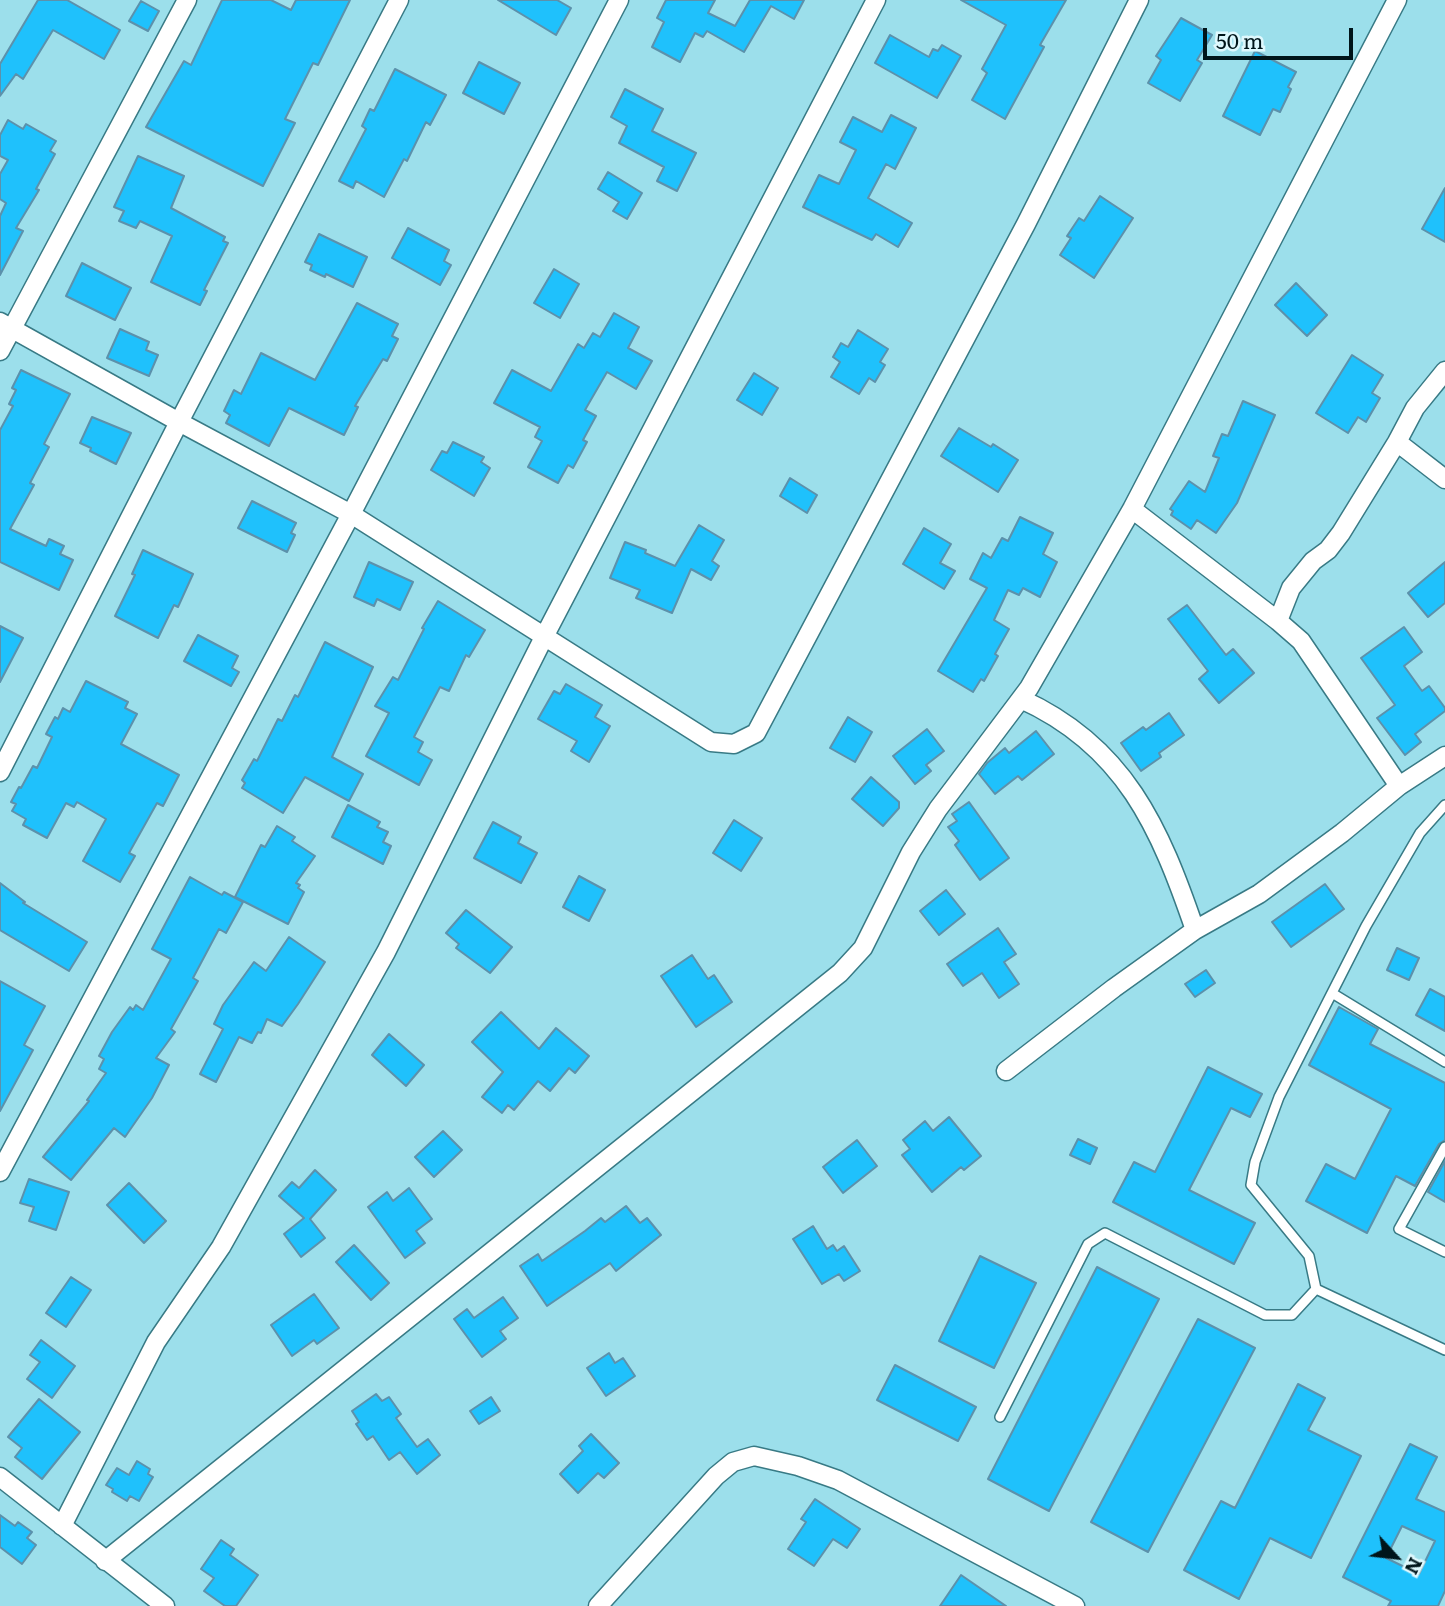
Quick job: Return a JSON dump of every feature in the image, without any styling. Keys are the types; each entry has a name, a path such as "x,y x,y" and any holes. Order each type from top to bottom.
{"street":[{"path":"0,351 6,325 187,0"},
{"path":"0,772 178,422 399,0"},
{"path":"0,1172 351,514 619,0"},
{"path":"62,1526 156,1342 220,1247 386,952 544,637 876,0"},
{"path":"6,325 178,422 351,514 711,742 734,744 756,733 1020,236 1139,0"},
{"path":"106,1561 840,973 863,948 911,852 938,809 1021,699 1132,509 1397,0"},
{"path":"1278,621 1291,588 1341,533 1415,408 1445,371"},
{"path":"1397,442 1445,479"},
{"path":"1132,509 1301,641 1399,786"},
{"path":"1021,699 1051,713 1079,733 1114,765 1143,808 1174,870 1195,930"},
{"path":"1006,1071 1114,988 1195,930 1259,894 1342,833 1399,786 1445,756"},
{"path":"598,1606 716,1476 733,1462 754,1456 797,1466 838,1480 1075,1606"},
{"path":"0,1477 165,1606"}],"lane":[{"path":"1316,1289 1309,1256 1251,1185 1255,1162 1279,1097 1366,926 1420,833 1445,805"},
{"path":"1332,993 1445,1062"},
{"path":"1445,1147 1399,1230 1445,1252"},
{"path":"1000,1417 1088,1244 1105,1233 1265,1315 1292,1315 1316,1289"},
{"path":"1316,1289 1445,1350"}],"building":[{"path":"38,0 67,0 120,30 104,59 53,30 23,79 16,74 0,96 0,64"},
{"path":"222,0 271,0 291,10 296,0 350,0 318,65 313,63 285,119 295,123 263,186 146,127 184,61 191,65"},
{"path":"498,0 557,0 571,8 556,35"},
{"path":"666,0 715,0 708,13 735,26 750,0 804,0 794,19 771,6 744,52 707,31 703,37 695,33 680,62 652,47 664,22 657,18"},
{"path":"961,0 1066,0 1040,45 1044,47 1005,119 972,100 987,73 982,69 1006,25"},
{"path":"141,1 159,11 148,31 129,21"},
{"path":"1181,18 1212,35 1197,60 1202,63 1180,101 1148,83 1161,60 1156,56"},
{"path":"890,35 929,57 933,49 938,51 942,45 961,56 937,98 875,63"},
{"path":"1255,51 1296,72 1280,112 1273,109 1260,135 1223,116"},
{"path":"479,62 520,83 504,114 463,93"},
{"path":"395,69 446,95 430,125 426,122 407,161 404,159 384,197 356,181 353,188 339,181 366,129 362,126 370,109 374,111"},
{"path":"625,89 663,109 652,131 696,153 677,191 657,181 664,167 619,143 627,126 611,117"},
{"path":"891,115 916,128 895,169 886,164 868,198 912,223 898,247 876,234 872,240 803,207 819,175 839,184 856,150 840,142 853,117 882,132"},
{"path":"8,120 23,129 26,124 56,141 50,151 55,154 36,189 39,190 16,228 23,231 0,275 0,216 6,203 0,199 0,174 8,160 0,156 0,135"},
{"path":"138,156 184,176 171,208 225,237 223,241 228,243 204,290 207,291 200,305 151,282 172,236 140,221 136,228 119,221 124,211 114,207"},
{"path":"608,172 642,193 627,219 613,211 619,202 598,189"},
{"path":"1445,188 1445,242 1422,229"},
{"path":"1100,196 1133,218 1094,278 1060,255 1071,238 1067,236 1079,218 1084,221"},
{"path":"408,228 449,250 444,261 451,265 440,285 392,258"},
{"path":"319,234 367,257 353,287 326,274 325,277 310,270 312,265 305,262"},
{"path":"82,263 131,288 115,320 66,296"},
{"path":"554,269 579,284 560,318 534,303"},
{"path":"1296,283 1327,315 1307,336 1275,305"},
{"path":"357,303 398,324 392,336 398,339 387,361 383,359 355,406 358,407 344,435 289,408 269,446 226,423 230,415 224,411 234,390 241,394 261,353 315,380"},
{"path":"614,313 639,327 628,348 652,361 636,389 607,372 585,410 596,416 583,440 587,442 573,468 568,465 558,483 528,467 542,441 535,437 540,427 494,403 512,370 551,391 578,344 584,348 593,333 600,337"},
{"path":"120,329 149,342 146,350 158,355 149,376 107,358"},
{"path":"858,330 888,349 880,362 885,365 875,382 869,378 859,394 831,377 840,362 833,357 841,343 848,347"},
{"path":"1352,355 1383,375 1372,393 1380,398 1366,422 1358,417 1348,433 1316,413"},
{"path":"21,370 70,394 44,444 49,447 30,483 34,485 10,529 46,546 49,539 64,546 60,554 73,560 59,590 0,562 0,430 13,406 9,404 16,390 12,388"},
{"path":"754,373 778,388 762,415 737,400"},
{"path":"1243,401 1275,415 1237,503 1216,533 1197,520 1191,529 1171,515 1173,511 1170,509 1189,481 1205,492 1219,458 1213,456 1222,434 1228,436"},
{"path":"92,417 131,433 116,464 80,443"},
{"path":"959,428 991,447 993,444 1018,460 998,492 941,456"},
{"path":"453,442 484,457 481,462 490,468 474,496 431,470 442,451 447,453"},
{"path":"790,478 817,495 807,513 780,496"},
{"path":"252,501 296,523 291,533 295,535 287,552 238,528"},
{"path":"1020,517 1053,533 1043,554 1057,562 1040,597 1023,588 1019,595 1008,590 994,620 1009,629 984,681 981,679 973,692 938,671 987,588 970,579 983,553 991,558 1002,538 1008,541"},
{"path":"699,525 724,540 712,561 719,566 711,580 691,569 672,613 636,598 640,590 610,578 625,542 675,566"},
{"path":"924,528 951,544 940,563 955,571 944,589 903,564"},
{"path":"143,550 193,574 178,607 174,605 158,638 115,616 135,575 132,574"},
{"path":"369,562 413,582 400,610 377,599 374,606 354,597"},
{"path":"1445,562 1445,603 1428,617 1408,593"},
{"path":"438,601 485,630 469,657 466,655 449,691 440,687 414,737 423,742 418,752 432,760 419,785 366,756 389,713 375,706 393,677 398,680"},
{"path":"1187,605 1226,655 1233,649 1254,673 1219,703 1199,679 1208,671 1168,619"},
{"path":"0,626 23,638 0,682"},
{"path":"1404,627 1422,652 1404,666 1422,691 1429,686 1445,708 1445,711 1415,734 1421,742 1405,755 1377,718 1395,705 1361,658"},
{"path":"198,635 238,656 232,668 239,672 231,686 184,661"},
{"path":"325,642 373,667 332,757 363,774 349,801 305,777 283,813 242,788 245,783 242,780 254,759 257,761 278,719 282,721 295,695 298,697"},
{"path":"86,681 128,702 125,708 137,714 121,744 179,775 163,806 157,803 129,853 135,856 120,882 83,861 106,819 77,802 74,807 66,803 47,838 23,825 26,819 12,811 16,804 11,802 19,787 21,788 33,766 37,768 52,737 46,734 55,717 58,719 63,708 70,712"},
{"path":"566,684 602,705 595,717 610,726 589,762 571,751 577,741 538,719 554,691 560,694"},
{"path":"1169,713 1184,735 1159,753 1161,757 1141,771 1121,743 1143,727 1146,730"},
{"path":"848,717 872,732 855,762 830,748"},
{"path":"927,729 944,751 926,765 931,771 915,784 893,756"},
{"path":"1036,731 1054,754 1022,780 1018,776 995,794 979,774 987,763 1005,748 1009,753"},
{"path":"871,777 899,802 899,808 883,826 852,799"},
{"path":"969,802 1009,858 980,880 955,845 959,841 948,827 957,821 952,814"},
{"path":"348,805 380,822 377,827 388,832 383,842 391,846 383,864 332,837"},
{"path":"734,820 762,838 741,871 713,853"},
{"path":"493,822 521,837 518,843 537,853 521,883 474,858"},
{"path":"277,826 295,837 292,841 315,856 296,883 304,892 288,924 235,897 261,845 265,847"},
{"path":"579,876 605,890 589,921 563,907"},
{"path":"190,877 222,895 224,892 243,902 226,933 219,929 193,978 198,981 171,1029 175,1032 156,1058 169,1065 152,1098 125,1137 114,1128 71,1180 43,1157 89,1101 87,1100 106,1073 99,1069 104,1059 99,1056 112,1032 130,1007 133,1010 136,1005 143,1010 171,959 152,949"},
{"path":"0,883 25,902 23,903 87,942 69,971 0,930"},
{"path":"1325,884 1344,909 1291,947 1272,922"},
{"path":"946,890 965,914 939,935 920,911"},
{"path":"466,910 512,947 490,973 456,948 459,944 446,933"},
{"path":"998,928 1016,954 1004,962 1019,984 999,998 982,973 963,986 947,964"},
{"path":"289,937 325,962 298,1004 282,1026 267,1019 261,1033 258,1032 252,1043 239,1037 216,1082 200,1074 223,1029 214,1024 223,1005 254,962 266,971"},
{"path":"1397,948 1419,958 1409,980 1387,970"},
{"path":"692,955 708,979 714,975 732,1002 696,1027 661,976"},
{"path":"1206,970 1215,983 1195,997 1185,984"},
{"path":"0,981 45,1006 24,1045 33,1050 0,1111"},
{"path":"1430,989 1445,997 1445,1031 1416,1015"},
{"path":"1339,1007 1378,1029 1370,1044 1445,1083 1445,1140 1439,1144 1415,1186 1396,1176 1367,1233 1306,1201 1326,1164 1355,1179 1391,1109 1309,1065"},
{"path":"501,1012 539,1049 556,1028 589,1056 575,1073 569,1068 550,1091 538,1081 514,1110 508,1105 502,1113 482,1097 503,1072 472,1042"},
{"path":"389,1034 424,1065 406,1086 372,1055"},
{"path":"1208,1067 1262,1094 1250,1117 1231,1108 1189,1190 1255,1223 1234,1264 1113,1202 1134,1162 1155,1172"},
{"path":"949,1117 981,1156 964,1170 961,1167 932,1192 902,1155 910,1149 903,1140 925,1121 933,1131"},
{"path":"443,1131 462,1150 434,1177 415,1157"},
{"path":"1078,1139 1097,1148 1090,1164 1070,1155"},
{"path":"857,1140 877,1166 843,1193 823,1167"},
{"path":"1445,1161 1445,1202 1428,1192"},
{"path":"315,1170 336,1190 310,1219 325,1238 301,1257 284,1234 304,1218 279,1196 292,1182 299,1188"},
{"path":"29,1179 69,1192 56,1230 29,1221 34,1207 20,1203"},
{"path":"129,1183 166,1221 144,1243 107,1205"},
{"path":"409,1188 432,1219 416,1231 425,1243 405,1258 368,1207 387,1192 393,1201"},
{"path":"626,1206 640,1223 647,1218 661,1235 616,1271 610,1263 547,1306 520,1266 538,1254 542,1261 601,1218 605,1222"},
{"path":"813,1226 827,1249 833,1245 837,1251 844,1246 860,1271 844,1281 839,1274 822,1284 793,1239"},
{"path":"354,1245 389,1283 371,1300 336,1262"},
{"path":"980,1256 1036,1283 994,1368 939,1341"},
{"path":"1097,1267 1159,1299 1049,1511 988,1479"},
{"path":"71,1277 91,1290 66,1327 46,1313"},
{"path":"314,1294 339,1328 317,1344 314,1340 292,1356 271,1325"},
{"path":"503,1297 518,1318 500,1331 506,1339 482,1357 454,1319 467,1309 474,1318"},
{"path":"1198,1319 1255,1348 1148,1552 1091,1522"},
{"path":"41,1340 75,1366 52,1398 27,1379 40,1362 30,1355"},
{"path":"609,1353 615,1363 623,1358 635,1376 606,1396 587,1368"},
{"path":"895,1365 976,1407 958,1441 877,1400"},
{"path":"1298,1384 1325,1398 1308,1430 1361,1456 1311,1558 1270,1538 1239,1599 1184,1570 1221,1501 1235,1508"},
{"path":"376,1394 382,1401 389,1397 401,1414 396,1418 417,1447 428,1439 440,1455 417,1474 400,1452 389,1460 373,1436 367,1440 356,1424 359,1422 352,1411"},
{"path":"491,1397 500,1411 479,1424 470,1411"},
{"path":"39,1399 80,1432 42,1479 15,1457 22,1448 8,1437"},
{"path":"591,1434 619,1463 604,1478 598,1473 578,1493 560,1474 583,1451 579,1446"},
{"path":"1410,1444 1437,1457 1416,1499 1445,1512 1445,1591 1438,1606 1388,1606 1391,1601 1343,1577","holes":["1402,1526 1435,1541 1419,1574 1386,1558"]},
{"path":"137,1461 150,1469 148,1474 153,1477 139,1501 130,1496 127,1501 106,1485 117,1468 129,1475"},
{"path":"815,1499 860,1529 847,1548 833,1539 814,1566 788,1549 806,1522 801,1519"},
{"path":"0,1515 15,1526 18,1522 32,1532 27,1538 36,1545 22,1564 0,1547"},
{"path":"221,1540 234,1549 230,1555 258,1575 236,1606 225,1606 204,1591 214,1578 201,1569"},
{"path":"961,1575 1006,1606 940,1606"}]}
